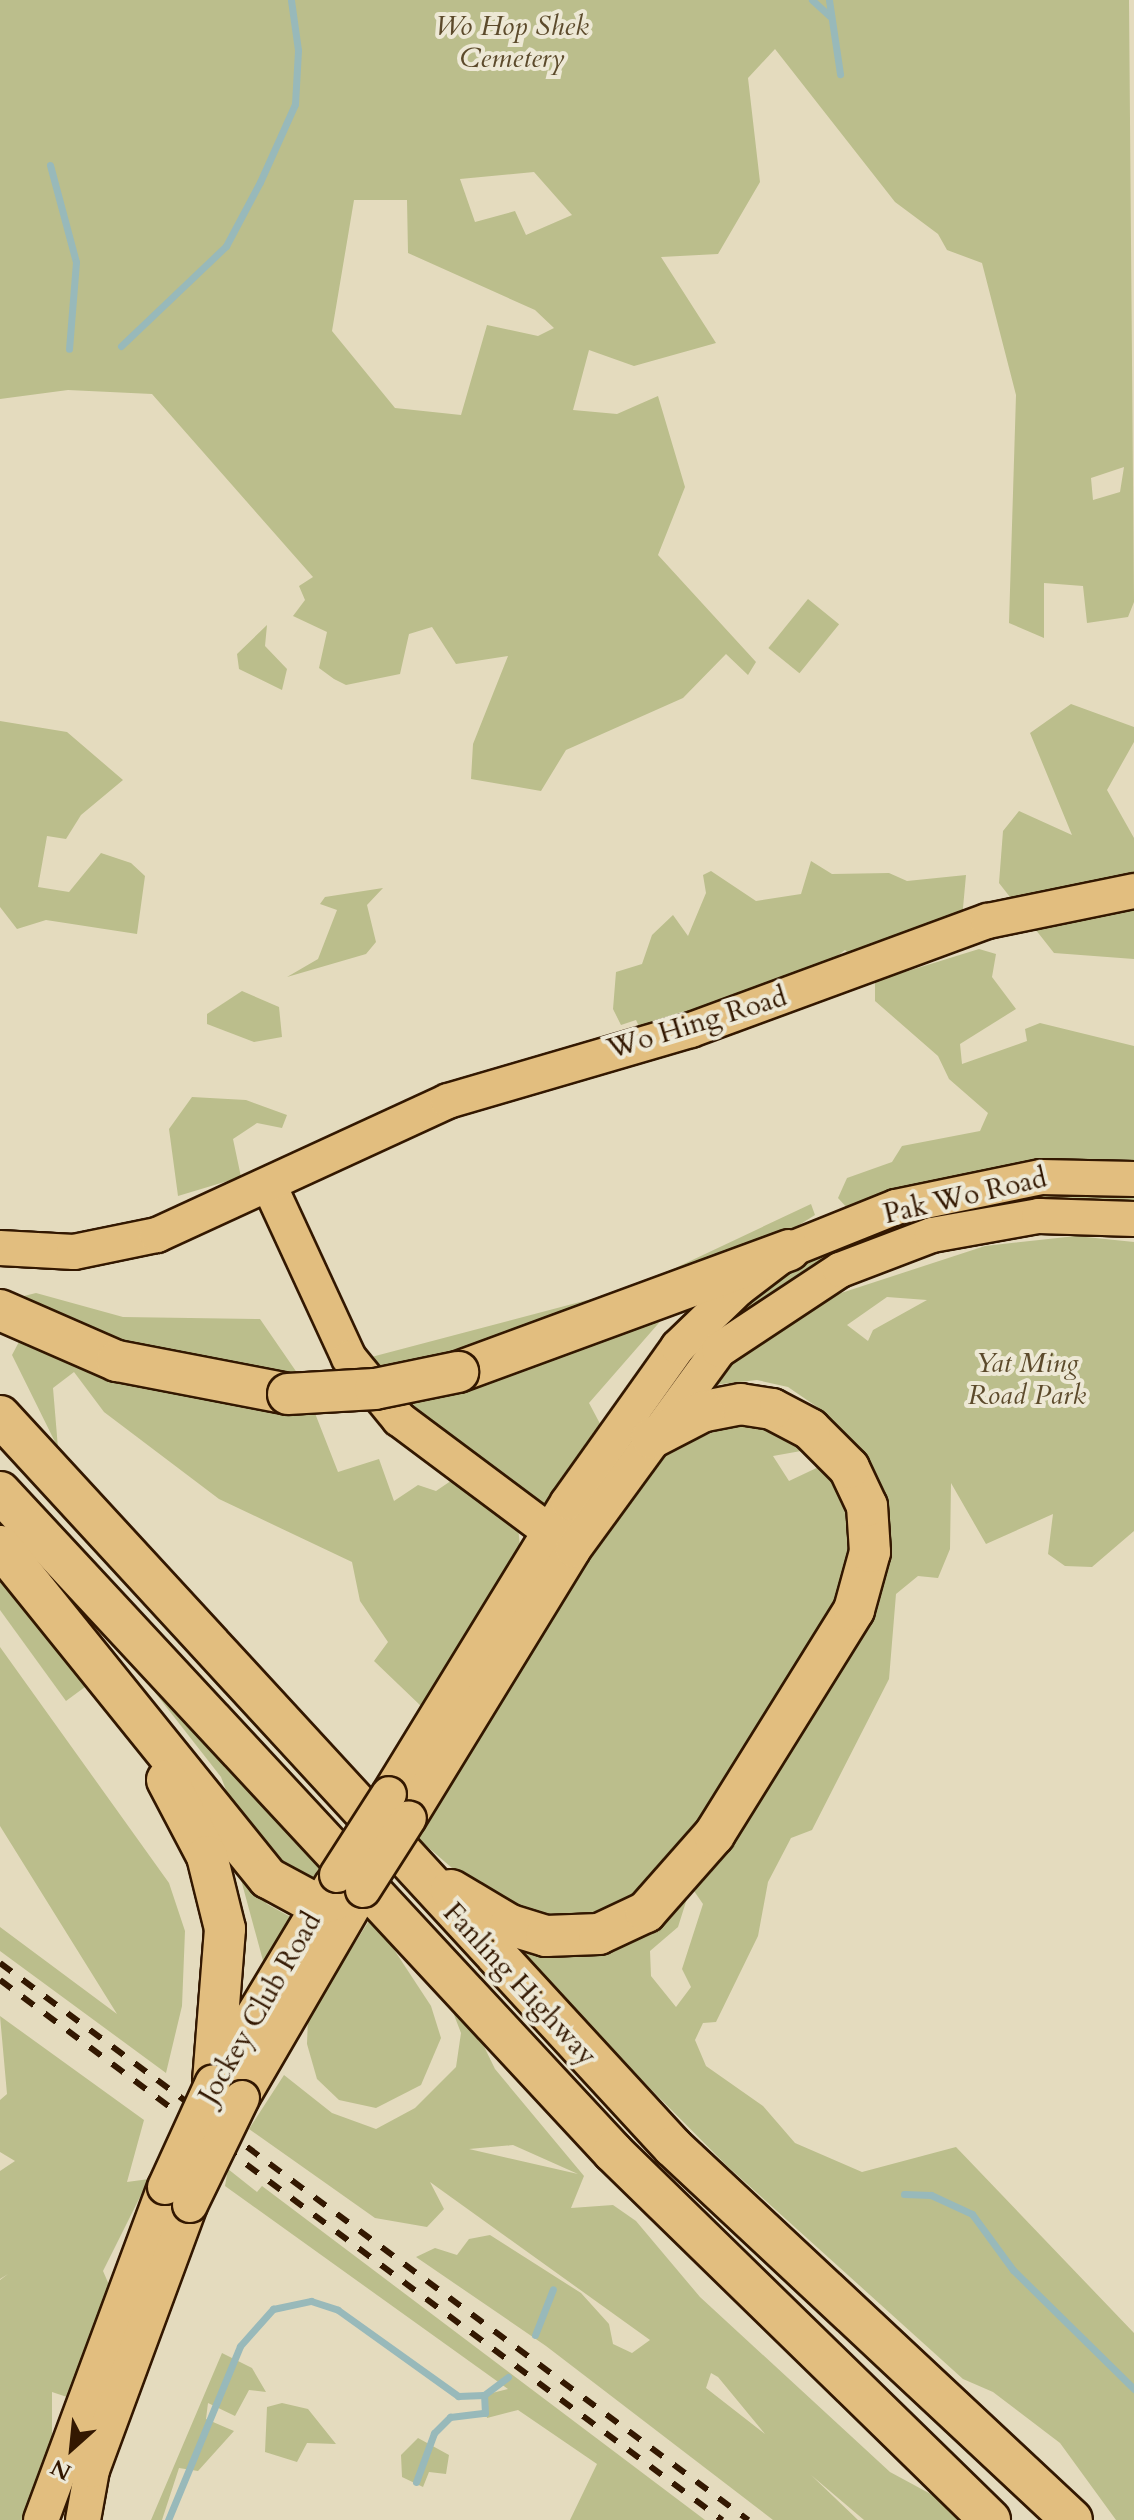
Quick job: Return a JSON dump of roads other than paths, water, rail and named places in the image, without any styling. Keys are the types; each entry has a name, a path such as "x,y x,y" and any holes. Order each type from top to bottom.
{"highway":[{"path":"0,1310 117,1361 288,1394 375,1389 458,1372 789,1250"},
{"path":"411,1864 527,1931 576,1937 634,1920 699,1857 847,1626 864,1583 871,1530 856,1480 824,1440 795,1419 741,1404 704,1411 652,1438"},
{"name":"Fanling Highway","path":"0,1416 673,2147 1072,2520"},
{"name":"Fanling Highway","path":"0,1492 613,2152 990,2520"},
{"path":"0,1546 82,1642 268,1878 314,1917 363,1890"},
{"path":"82,1642 183,1807 215,1881 226,1958 228,2090"}],"main road":[{"name":"Wo Hing Road","path":"0,1248 49,1253 116,1246 270,1187 448,1101 691,1030 988,921 1134,891"},
{"name":"Pak Wo Road","path":"561,1540 678,1347 789,1250 896,1207 1003,1183 1084,1173 1134,1179"},
{"path":"270,1187 359,1370 399,1419 561,1540"},
{"name":"Pak Wo Road","path":"561,1540 652,1438 719,1350 840,1270 921,1238 1002,1219 1134,1219"},
{"name":"Jockey Club Road","path":"41,2520 177,2196 314,1917 399,1806 561,1540"},
{"name":"Jockey Club Road","path":"363,1890 399,1806"},
{"name":"Jockey Club Road","path":"83,2520 92,2470 177,2196"},
{"path":"71,2520 92,2470"}],"waterway":[{"path":"121,346 226,246 260,182 295,104 298,50 291,0"},
{"path":"812,0 830,16"},
{"path":"829,0 840,74"},
{"path":"50,165 76,262 69,349"},
{"path":"904,2194 931,2195 972,2214 1013,2270 1134,2389"},
{"path":"535,2335 553,2289"},
{"path":"168,2520 240,2346 273,2309 311,2301 338,2310 458,2396 484,2395 508,2377"},
{"path":"416,2482 434,2433 450,2417 485,2413 484,2395"}],"railway":[{"path":"0,1963 748,2520"},
{"path":"0,1980 722,2520"}],"park label":[{"name":"Wo Hop Shek Cemetery","path":"512,42"},
{"name":"Yat Ming Road Park","path":"1027,1379"}]}
